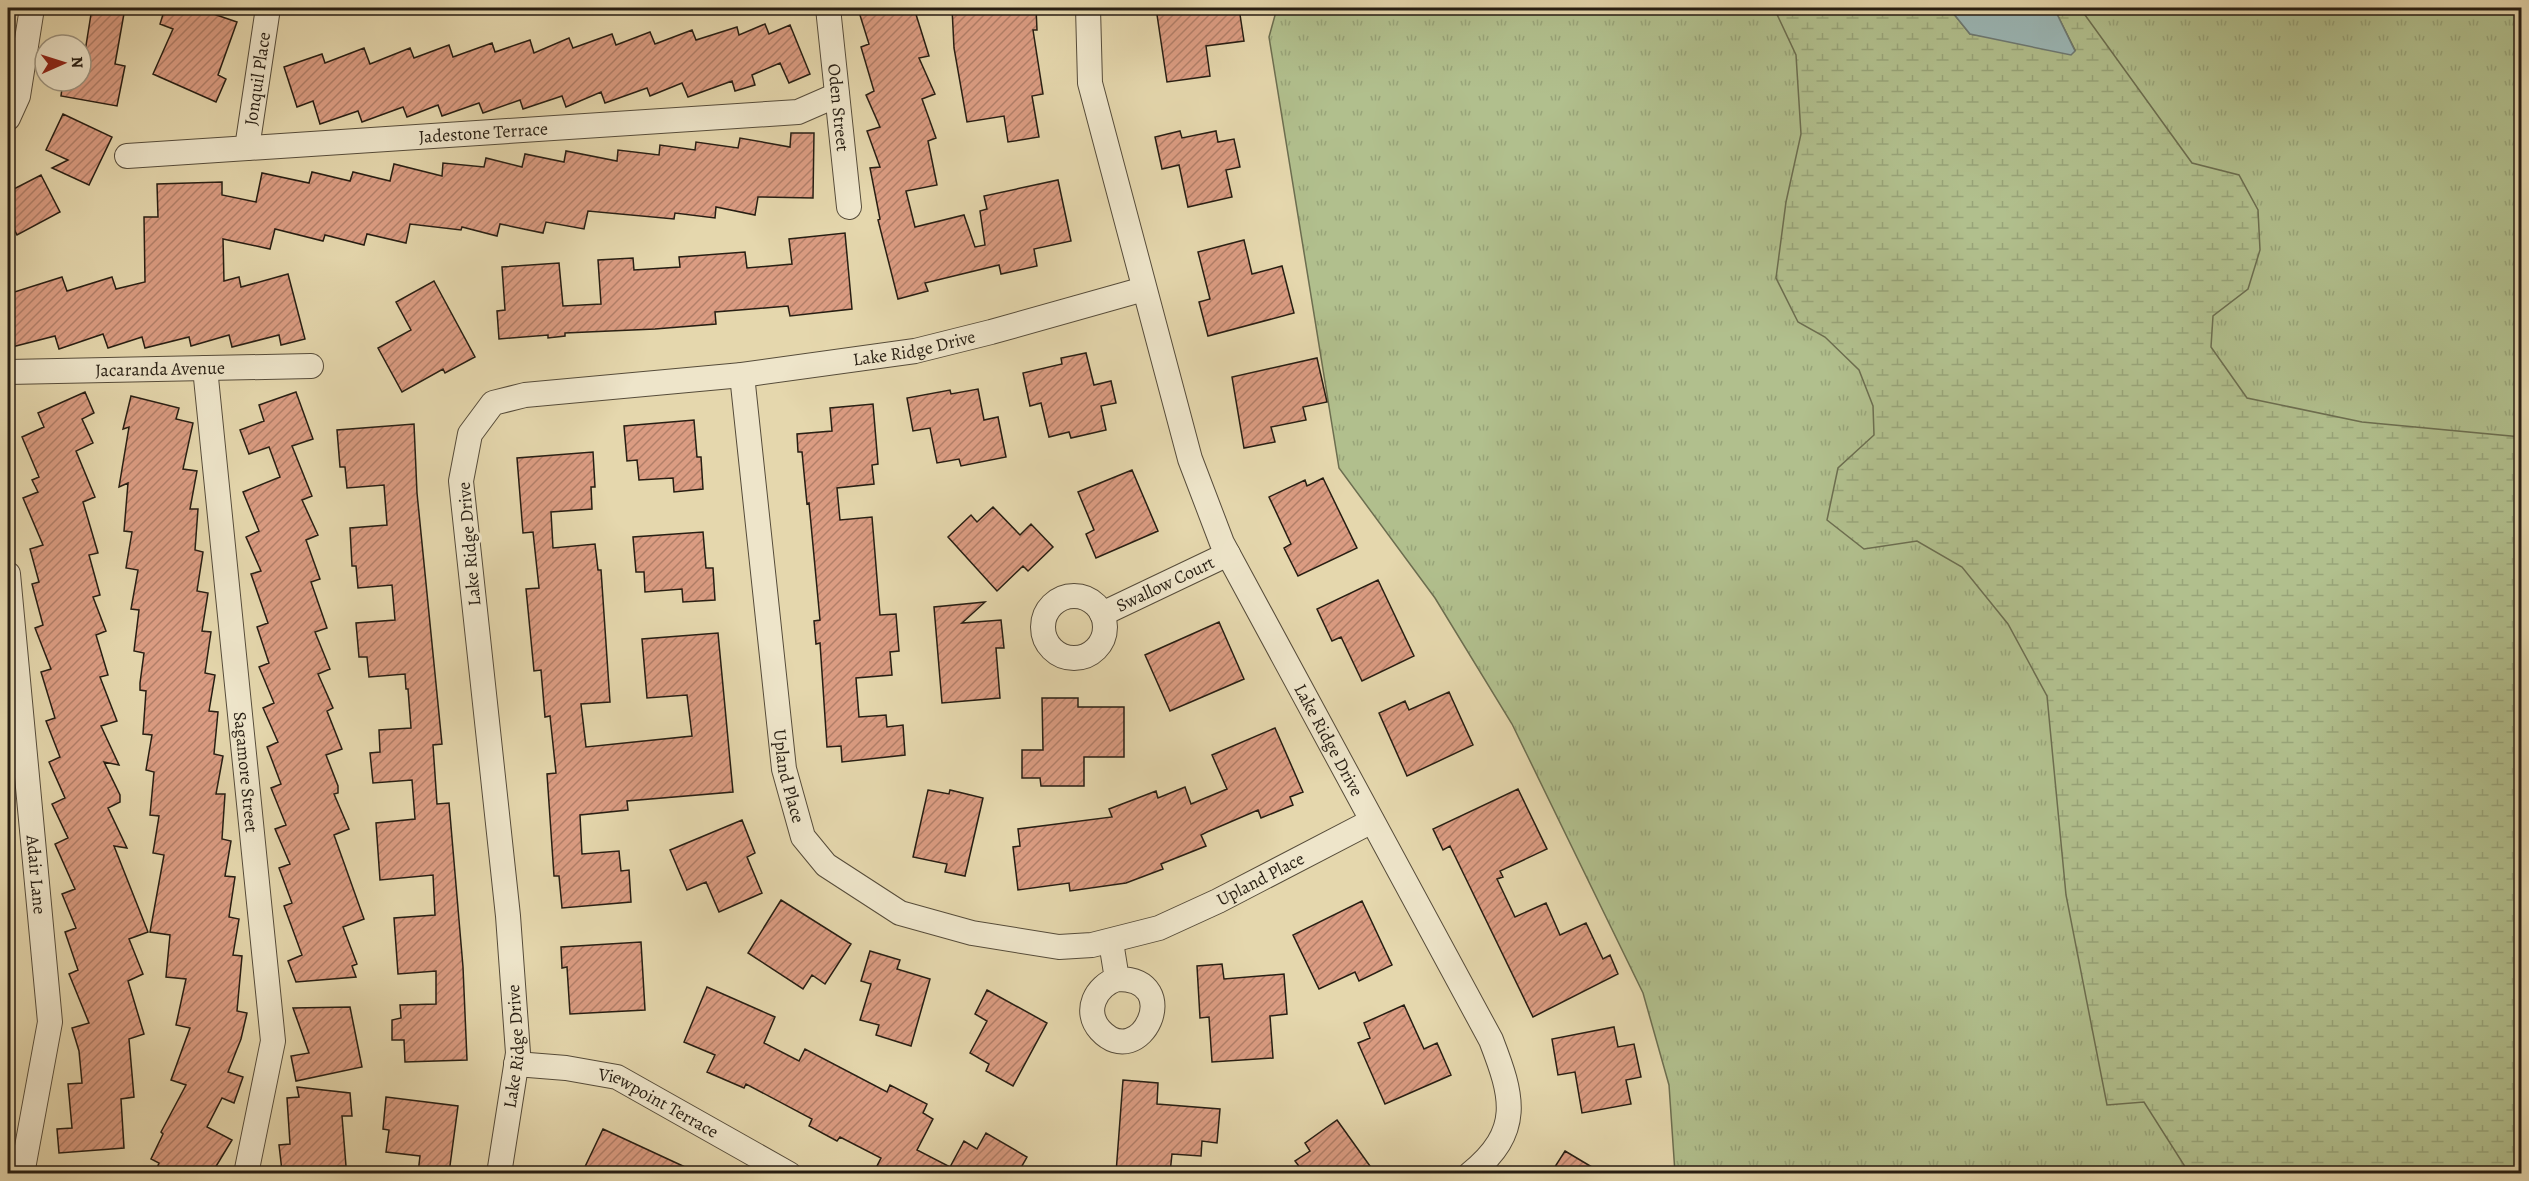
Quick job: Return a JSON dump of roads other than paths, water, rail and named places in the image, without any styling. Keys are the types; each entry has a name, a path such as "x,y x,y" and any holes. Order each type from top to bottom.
{"street":[{"path":"8,118 18,96 32,8"},
{"name":"Jonquil Place","path":"247,148 268,8"},
{"name":"Oden Street","path":"828,8 849,207"},
{"name":"Lake Ridge Drive","path":"1088,8 1090,83 1190,459 1228,554 1491,1040 1505,1076 1510,1122 1490,1158 1470,1173"},
{"name":"Jadestone Terrace","path":"127,156 798,112 837,94"},
{"name":"Lake Ridge Drive","path":"499,1173 518,1053 508,916 462,481 470,434 493,403 525,395 742,375 915,351 991,332 1144,288"},
{"name":"Jacaranda Avenue","path":"8,372 311,366"},
{"name":"Sagamore Street","path":"205,368 273,1041 246,1173"},
{"name":"Upland Place","path":"742,375 784,769 803,837 826,865 900,913 972,933 1059,947 1111,942 1159,928 1199,910 1372,821"},
{"name":"Swallow Court","path":"1102,614 1228,554"},
{"name":"Adair Lane","path":"8,574 50,1022 22,1173"},
{"path":"1111,942 1118,979"},
{"name":"Viewpoint Terrace","path":"516,1064 566,1068 617,1077 789,1173"},
{"path":"8,1171 13,1173"}],"water":[{"path":"1949,8 2054,8 2075,51 2071,55 1970,34"}]}
